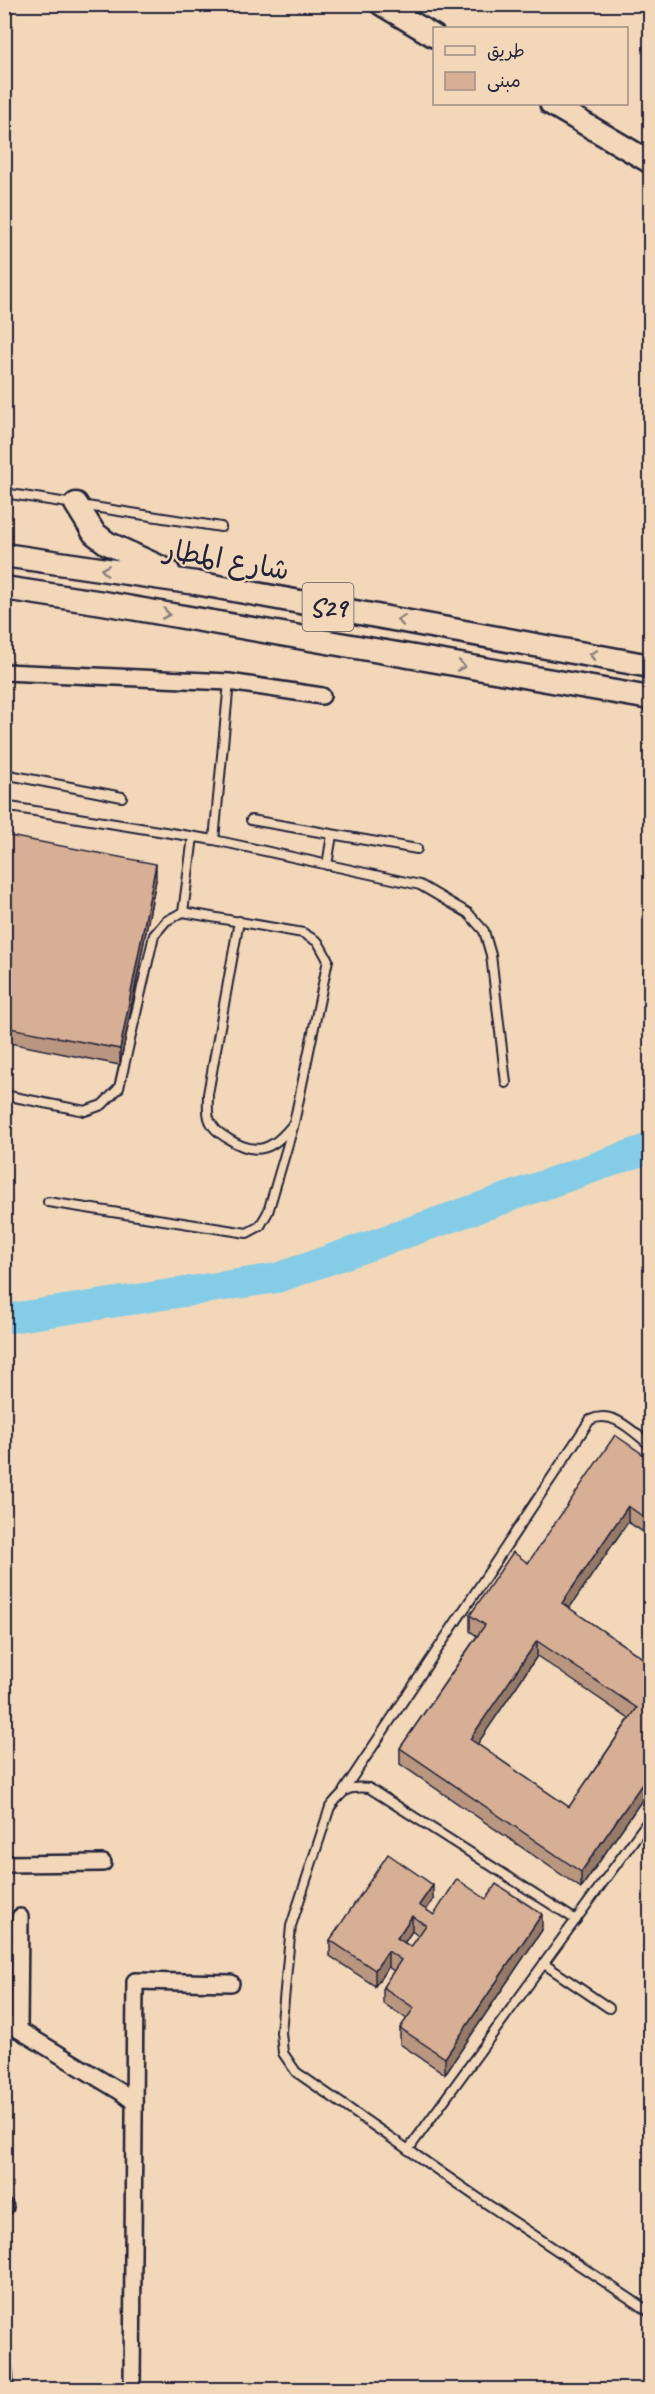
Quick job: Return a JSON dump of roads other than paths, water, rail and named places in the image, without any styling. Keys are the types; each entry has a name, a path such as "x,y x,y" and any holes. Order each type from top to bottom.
{"main road":[{"path":"76,504 94,533 107,543 196,583"},
{"name":"شارع المطار","path":"4,555 196,583 651,666"},
{"name":"S29","path":"4,588 103,603 651,698"},
{"path":"4,599 103,603"}],"street":[{"path":"392,7 433,35"},
{"path":"553,105 651,162"},
{"path":"4,672 229,682 322,696"},
{"path":"4,1864 104,1863"},
{"path":"19,2030 20,1917"},
{"path":"132,2390 135,1982 231,1983"},
{"path":"4,2023 19,2030 134,2102"},
{"path":"4,2372 5,2390"}],"lane":[{"path":"4,493 221,527"},
{"path":"214,840 229,682"},
{"path":"4,774 122,797"},
{"path":"4,806 214,840 420,885 468,913 484,931 491,955 506,1083"},
{"path":"250,820 417,849"},
{"path":"327,865 332,835"},
{"path":"183,912 193,837"},
{"path":"4,1095 85,1111 102,1105 120,1088 154,935 166,921 183,912 303,933 318,942 328,960 294,1123 268,1212 260,1226 247,1233 48,1202"},
{"path":"239,921 208,1094 208,1117 216,1131 242,1148 266,1148 282,1139 294,1123"},
{"path":"651,1444 612,1418 600,1415 590,1420 343,1792 330,1807 291,1926 281,2027 283,2053 296,2072 651,2313"},
{"path":"343,1792 353,1786 369,1788 576,1920"},
{"path":"408,2150 651,1818"},
{"path":"544,1964 609,2008"}],"waterway":[{"path":"4,1319 277,1278 650,1148"}]}
